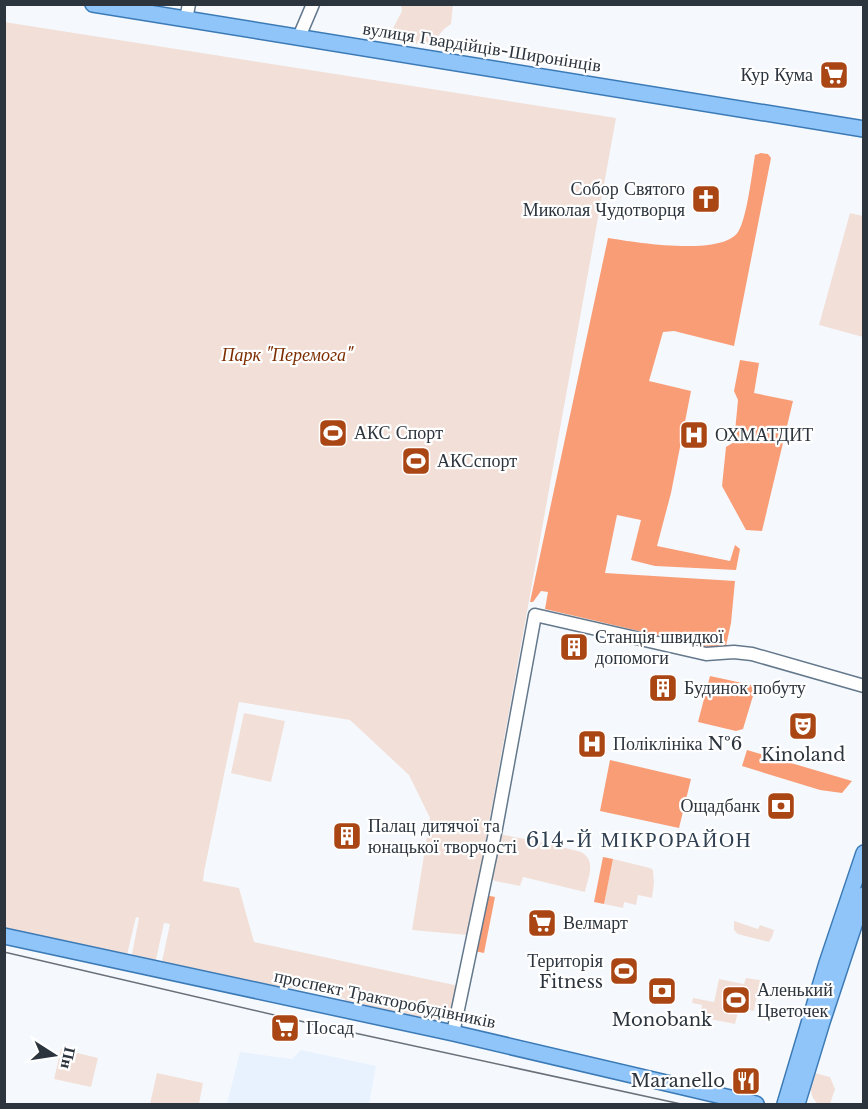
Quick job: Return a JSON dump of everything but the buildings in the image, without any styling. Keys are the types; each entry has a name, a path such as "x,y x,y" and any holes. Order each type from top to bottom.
{"main road":[{"name":"вулиця Гвардійців-Широнінців","path":"93,4 188,12 298,37 864,129"},
{"path":"785,1104 827,963 864,853"},
{"path":"797,1104 864,895"},
{"name":"проспект Тракторобудівників","path":"4,936 453,1034 756,1104"}],"street":[{"path":"298,37 313,4"},
{"path":"453,1034 496,828 535,615 706,654 734,652 752,654 864,686"}],"shaded area":[{"path":"768,154 771,158 734,346 674,331 663,332 649,381 691,391 671,493 657,546 730,561 735,545 740,549 736,570 655,566 631,560 641,520 617,515 605,573 735,581 726,646 716,649 545,609 548,592 541,591 533,602 530,602 608,238 676,246 714,244 729,240 738,232 744,217 755,155"},
{"path":"740,360 759,363 754,393 793,401 762,531 746,530 722,486 726,447 734,442 738,400 734,391"},
{"path":"710,676 756,686 743,729 736,731 698,722"},
{"path":"747,750 852,781 842,793 820,790 742,766"},
{"path":"610,760 691,779 679,828 600,811"},
{"path":"603,857 613,859 604,904 594,902"},
{"path":"485,895 495,897 484,953 474,951"},
{"path":"301,1050 376,1066 369,1104 227,1104 240,1052 292,1059"}],"green space":[{"path":"401,5 453,5 451,24 430,46 400,41 393,38 392,30 402,11"},
{"name":"Парк \"Перемога\"","path":"4,22 616,118 467,935 412,930 430,818 409,775 350,720 239,702 204,872 203,881 239,888 254,942 459,986 453,1015 428,1023 344,1006 345,999 314,992 284,987 263,987 161,966 170,924 164,923 155,964 131,959 139,918 136,917 126,959 5,932"},
{"path":"850,213 863,216 863,337 819,325"},
{"path":"244,713 285,721 271,782 231,773"},
{"path":"499,834 581,852 589,860 590,865 585,892 523,877 520,886 495,881 489,877"},
{"path":"613,859 653,870 652,898 638,895 636,905 624,902 623,908 604,904"},
{"path":"734,921 758,929 760,925 774,930 772,937 769,942 738,934 734,930"},
{"name":"Аленький Цветочек","path":"746,978 760,980 754,1011 739,1008 735,1024 700,1017 702,1005 692,1003 693,998 714,1002 719,979 744,984"},
{"path":"61,1049 98,1058 91,1087 54,1079"},
{"path":"157,1073 203,1083 199,1104 150,1104"},
{"path":"815,1073 830,1077 835,1089 830,1104 818,1104 811,1093"}],"tram line":[{"path":"4,952 313,1024 681,1104"}],"place":[{"name":"Кур Кума","path":"834,75"},
{"name":"Собор Святого Миколая Чудотворця","path":"706,199"},
{"name":"АКС Спорт","path":"333,433"},
{"name":"ОХМАТДИТ","path":"694,435"},
{"name":"АКСспорт","path":"416,461"},
{"name":"Станція швидкої допомоги","path":"574,647"},
{"name":"Будинок побуту","path":"663,688"},
{"name":"Kinoland","path":"803,726"},
{"name":"Поліклініка №6","path":"592,744"},
{"name":"Ощадбанк","path":"781,806"},
{"name":"Палац дитячої та юнацької творчості","path":"347,836"},
{"name":"Велмарт","path":"542,923"},
{"name":"Територія Fitness","path":"624,971"},
{"name":"Monobank","path":"662,991"},
{"name":"Аленький Цветочек","path":"736,1000"},
{"name":"Посад","path":"285,1028"},
{"name":"Maranello","path":"746,1081"}],"district":[{"name":"614-Й МІКРОРАЙОН","path":"639,840"}]}
